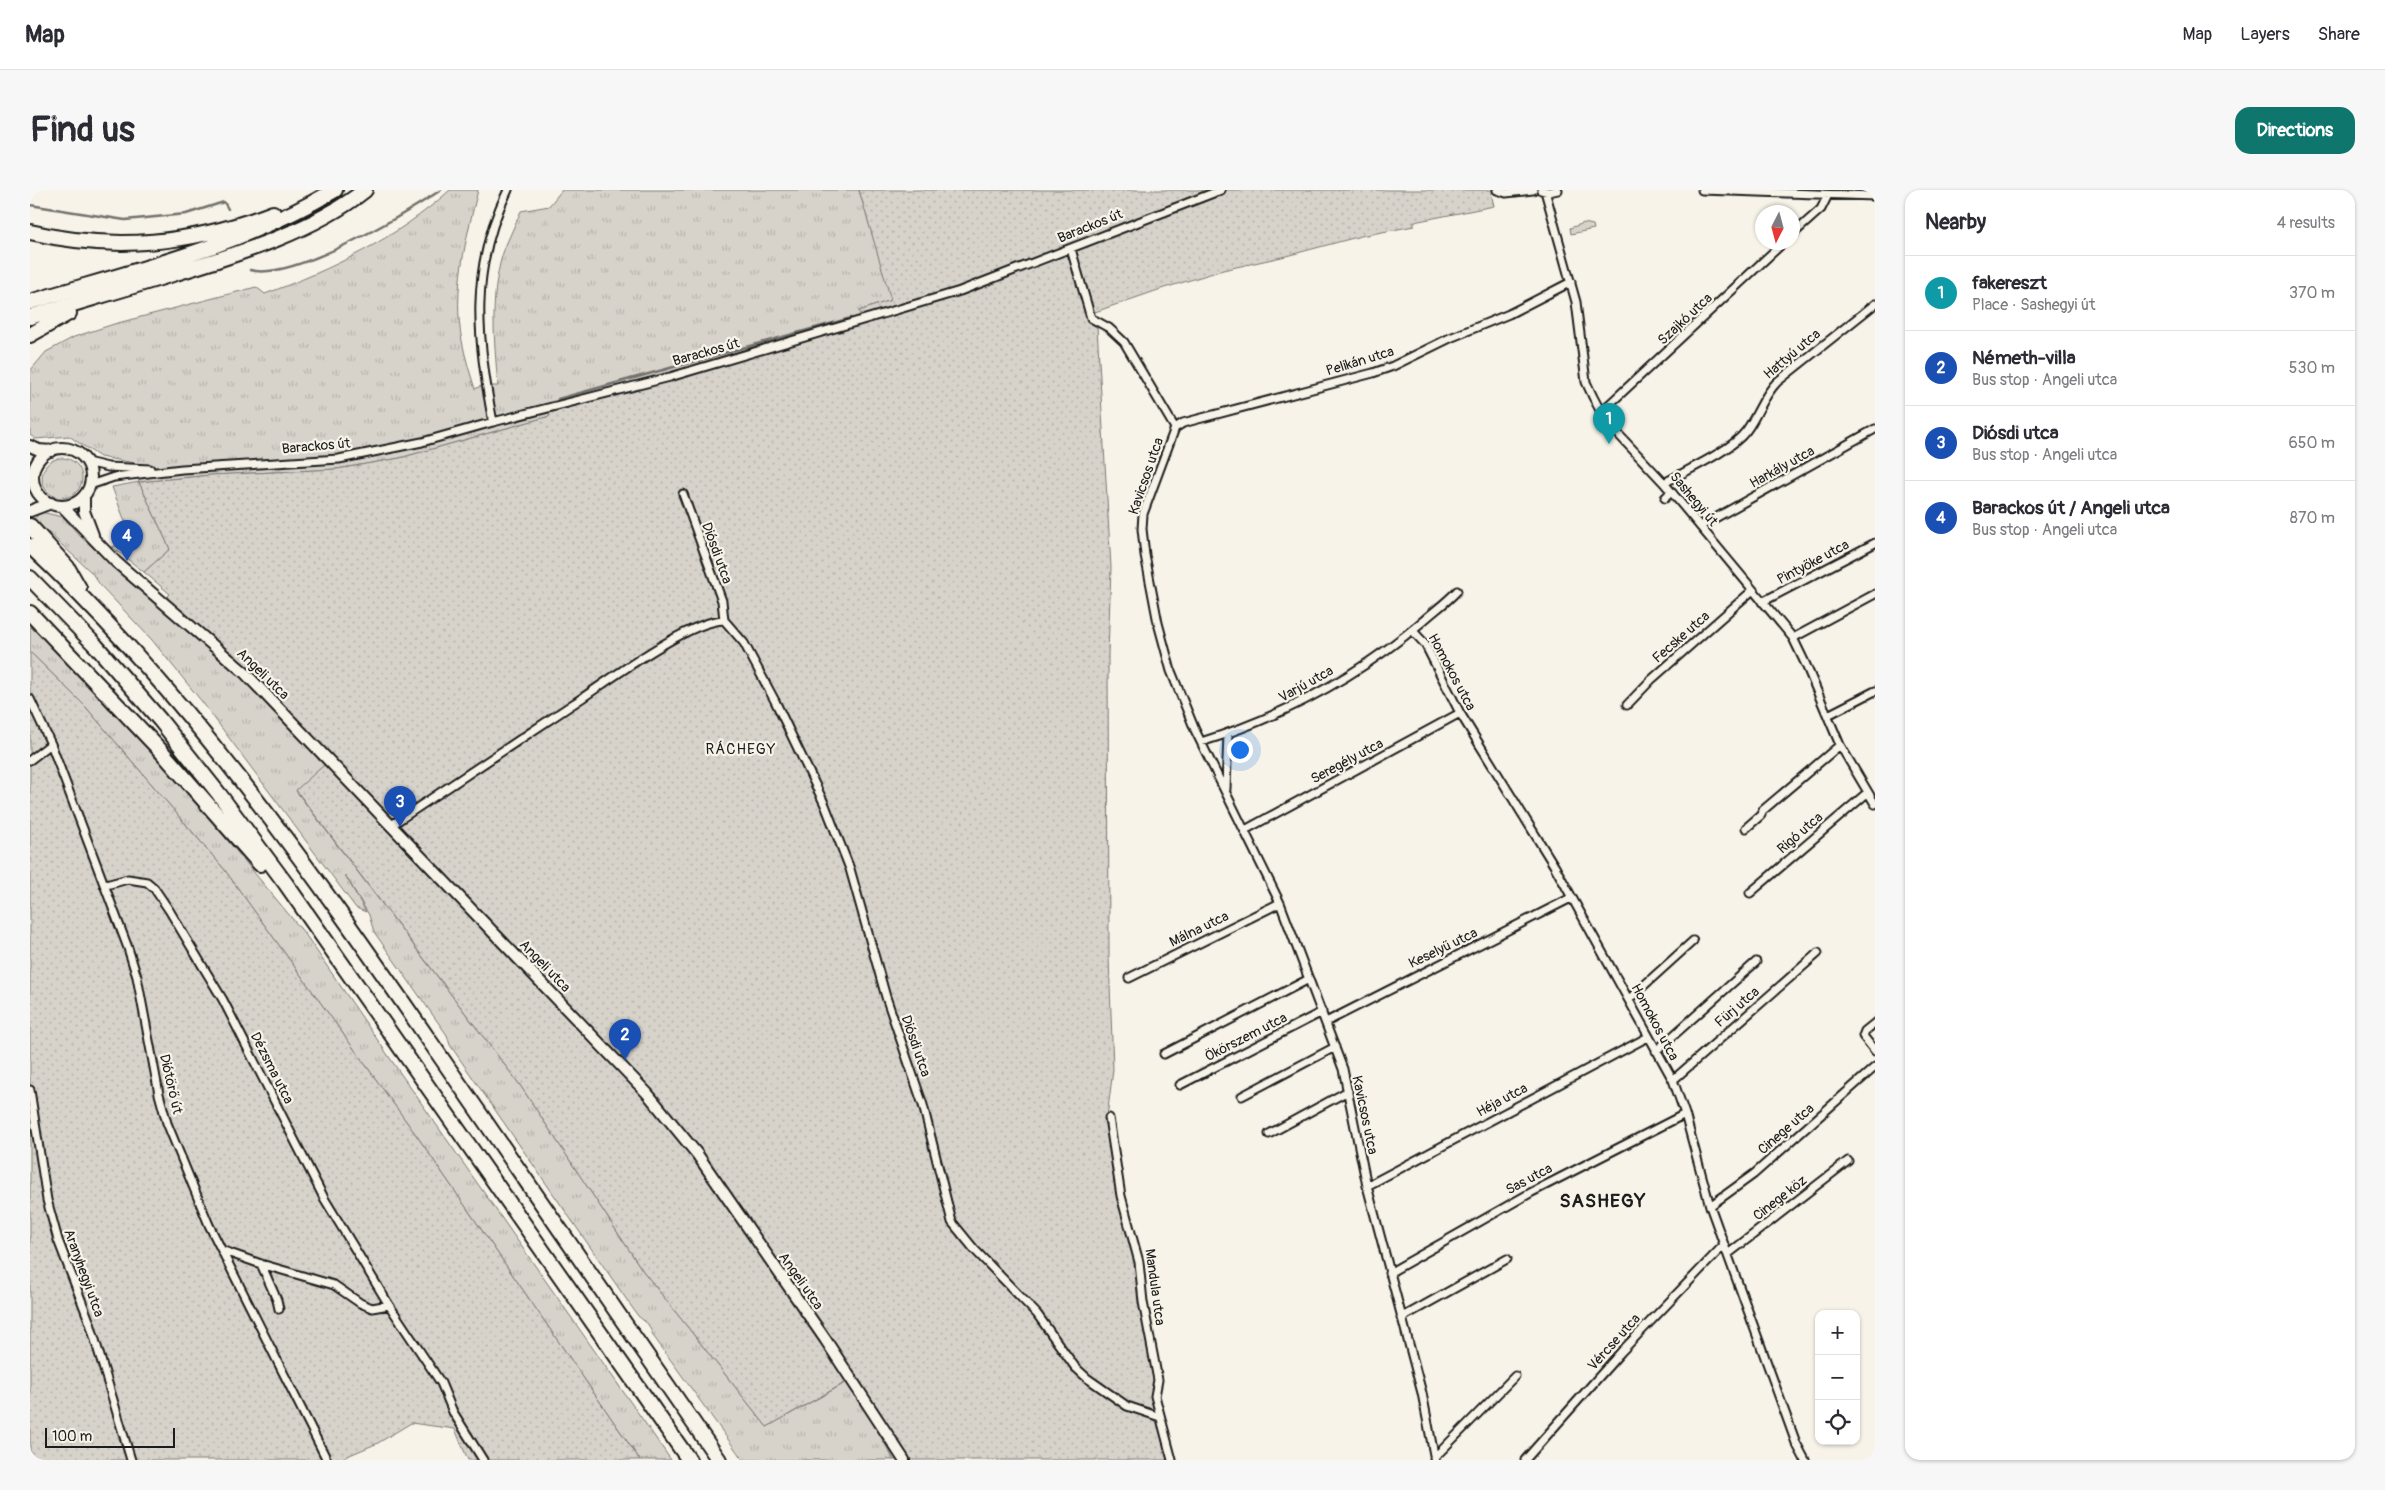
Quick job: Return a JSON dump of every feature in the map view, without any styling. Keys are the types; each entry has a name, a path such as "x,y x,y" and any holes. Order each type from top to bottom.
{"highway":[{"path":"30,232 74,240 148,243 217,232 333,190"},
{"path":"30,302 155,264 267,225 310,205 333,190"},
{"path":"30,317 272,241 326,214 364,190"},
{"path":"30,335 60,316 125,288"},
{"path":"30,526 38,548 178,702 275,824 381,972 719,1460"},
{"path":"30,578 96,646 160,720 219,794 286,884 689,1460"},
{"path":"30,613 161,751 265,870 286,884"}],"street":[{"path":"493,422 480,345 478,300 480,279 491,229 508,190"},
{"name":"Barackos út","path":"90,485 114,477 182,470 339,459 422,442 670,377 885,314 998,278 1169,208 1221,190"},
{"path":"1497,190 1506,193 1533,190"},
{"path":"1543,191 1558,190"},
{"path":"1702,190 1875,196"},
{"name":"Sashegyi út","path":"1543,191 1576,302 1586,382 1601,412 1620,436 1701,526 1792,638 1806,665 1840,745 1875,804"},
{"path":"1800,227 1825,204 1828,195"},
{"name":"Kavicsos utca","path":"1070,249 1090,318 1109,328 1124,342 1175,428 1145,508 1142,530 1158,623 1171,671 1201,742 1226,789 1280,903 1335,1047 1348,1091 1367,1186 1422,1393 1435,1459"},
{"name":"Szajkó utca","path":"1601,412 1775,250"},
{"name":"Pelikán utca","path":"1175,428 1183,423 1373,373 1393,366 1450,338 1509,314 1571,282"},
{"name":"Hattyú utca","path":"1664,483 1737,442 1747,430 1769,390 1777,382 1875,304"},
{"name":"Harkály utca","path":"1701,526 1875,429"},
{"path":"30,446 39,450 71,450 87,462 91,473 90,485 84,496 77,502 62,506 51,503 39,494 33,473"},
{"path":"30,496 33,473 41,458 51,451"},
{"name":"Barackos út","path":"87,462 98,466 127,469 182,470"},
{"path":"1665,498 1671,492"},
{"name":"Diósdi utca","path":"683,494 722,601 724,620 744,643 775,701 825,805 850,869 886,997 923,1105 952,1222 974,1250 1037,1314 1075,1367 1087,1378 1127,1406 1160,1417"},
{"name":"Angeli utca","path":"84,496 88,525 101,547"},
{"path":"30,511 51,503"},
{"name":"Angeli utca","path":"62,506 101,547 245,673 589,1031 674,1123 814,1323 904,1460"},
{"name":"Pintyőke utca","path":"1762,602 1875,543"},
{"name":"Fecske utca","path":"1627,705 1651,680 1753,590"},
{"name":"Varjú utca","path":"1201,742 1228,734 1310,699 1412,630 1457,591"},
{"path":"1792,638 1875,594"},
{"path":"390,826 648,655 695,627 724,620"},
{"name":"Homokos utca","path":"1412,630 1418,635 1430,653 1460,714 1524,816 1673,1080 1685,1114 1710,1206 1796,1443 1804,1460"},
{"path":"1828,715 1875,691"},
{"name":"Diótörő út","path":"30,699 51,744 106,885 136,977 153,1066 167,1124 209,1225 224,1251 327,1460"},
{"name":"Seregély utca","path":"1245,830 1460,714"},
{"name":"Kavicsos utca","path":"1226,789 1228,734"},
{"path":"30,760 51,744"},
{"path":"1746,828 1761,815 1762,811 1840,745"},
{"path":"1213,764 1227,759"},
{"name":"Rigó utca","path":"1750,893 1867,793"},
{"name":"Dézsma utca","path":"106,885 128,879 146,882 154,888 169,910 223,1000 324,1198 389,1305 441,1383 453,1412 483,1460"},
{"name":"Keselyű utca","path":"1326,1022 1571,898"},
{"name":"Málna utca","path":"1129,978 1280,903"},
{"path":"1629,999 1693,941"},
{"name":"Fürj utca","path":"1673,1080 1818,953"},
{"path":"1656,1051 1756,962"},
{"path":"1164,1054 1310,980"},
{"name":"Ökörszem utca","path":"1180,1085 1322,1012"},
{"path":"1875,1023 1865,1030 1863,1036 1875,1051"},
{"name":"Héja utca","path":"1367,1186 1648,1037"},
{"path":"1242,1096 1335,1047"},
{"name":"Cinege utca","path":"1710,1206 1754,1174 1875,1067"},
{"name":"Aranyhegyi utca","path":"30,1090 48,1200 58,1240 90,1323 132,1460"},
{"path":"1269,1134 1348,1091"},
{"name":"Sas utca","path":"1389,1273 1532,1192 1685,1114"},
{"name":"Mandula utca","path":"1109,1118 1121,1196 1136,1242 1143,1302 1158,1380 1155,1391 1172,1460"},
{"name":"Cinege köz","path":"1728,1254 1848,1161"},
{"name":"Vércse utca","path":"1525,1460 1640,1332 1724,1245"},
{"path":"224,1251 334,1285 360,1303 372,1308 389,1305"},
{"path":"1401,1318 1507,1259"},
{"path":"261,1264 277,1300 279,1310"},
{"path":"1435,1459 1515,1376"}],"green space":[{"path":"450,190 478,190 462,265 459,322 475,389 481,386 498,386 494,316 497,281 505,247 521,211 549,206 562,190 859,190 892,300 859,311 861,318 642,381 548,404 550,416 400,458 337,469 211,475 139,482 135,463 100,457 69,436 36,439 30,435 30,371 46,352 74,337 114,324 256,287 265,294 315,274 362,251 408,223"},
{"path":"859,190 1500,190 1501,192 1491,193 1494,206 1414,222 1414,226 1361,236 1223,270 1092,313 1097,326 1111,567 1108,655 1109,956 1113,1070 1107,1117 1154,1355 1155,1391 1172,1460 894,1460 863,1405 846,1382 767,1427 643,1271 520,1085 296,790 332,758 166,598 170,594 144,572 170,549 139,482 211,475 337,469 400,458 550,416 548,404 642,381 861,318 859,311 891,300"},
{"path":"1584,223 1593,225 1594,229 1571,234 1570,228"},
{"path":"62,458 76,464 82,478 76,492 62,498 48,492 42,478 48,464"},
{"path":"139,482 170,549 144,572 112,547 132,540 112,487"},
{"path":"41,512 63,517 80,536 156,605 166,598 332,758 296,791 520,1085 643,1271 767,1427 847,1382 863,1405 894,1460 743,1460 654,1337 648,1324 638,1316 450,1045 447,1035 374,932 369,915 345,875 366,912 356,908 203,703 152,640 101,586 91,572 34,519"},
{"path":"30,618 137,731 305,934 671,1460 640,1460 419,1139 224,869 84,705 30,652"},
{"path":"30,652 84,705 224,869 419,1139 640,1460 468,1460 455,1429 411,1423 378,1443 338,1460 30,1460"}],"waterway":[{"path":"250,270 269,271 292,266 348,244 441,190"},
{"path":"30,205 125,220 186,214 224,202 228,209"},
{"path":"558,399 851,318"}],"place":[{"name":"fakereszt","path":"1609,444"},
{"name":"Barackos út / Angeli utca","path":"127,561"},
{"name":"Diósdi utca","path":"400,827"},
{"name":"Németh-villa","path":"625,1060"}],"district":[{"name":"RÁCHEGY","path":"741,749"},
{"name":"SASHEGY","path":"1603,1201"}]}
